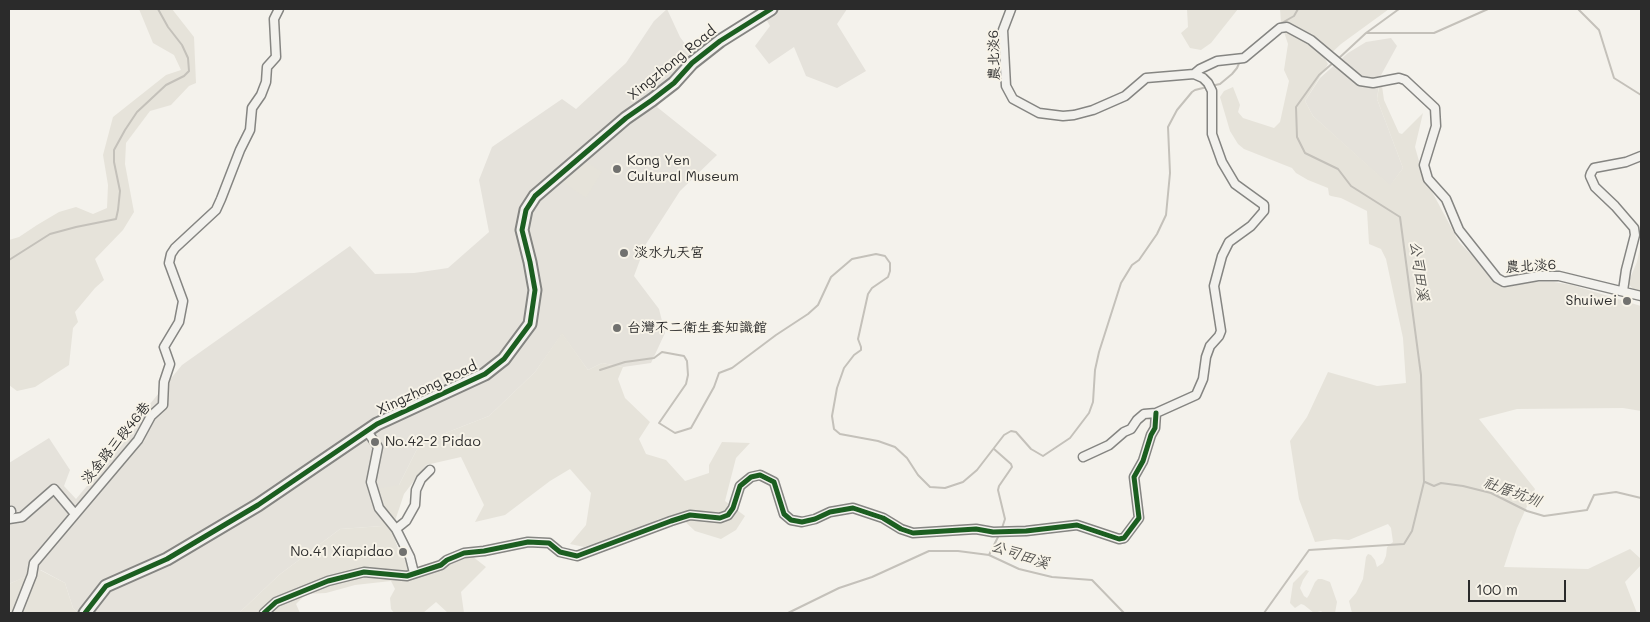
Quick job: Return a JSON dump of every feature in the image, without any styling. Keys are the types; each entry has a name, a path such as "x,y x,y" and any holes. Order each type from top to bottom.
{"street":[{"name":"淡金路三段46巷","path":"17,613 32,575 34,563 138,440 151,416 163,405 164,382 170,364 164,347 179,322 183,301 169,263 171,254 216,210 250,130 252,108 261,95 266,82 268,67 276,57 274,19 279,9"},
{"name":"Xingzhong Road","path":"85,613 106,586 167,558 258,504 377,424 485,374 504,359 530,324 535,290 522,230 526,210 535,196 626,118 674,83 692,63 720,41 771,9"},
{"name":"農北淡6","path":"1010,9 1003,30 1006,86 1013,99 1039,112 1063,116 1093,110 1125,96 1146,78 1194,74 1217,61 1240,59 1280,28 1287,27 1312,40 1360,80 1373,83 1399,78 1405,80 1435,108 1436,126 1424,165 1428,179 1446,199 1459,230 1497,278 1504,282 1538,276 1559,276 1641,296"},
{"path":"1083,457 1109,445 1124,432 1131,429 1144,414 1156,413 1196,395 1203,379 1208,352 1221,330 1214,286 1222,256 1229,242 1251,226 1264,211 1264,205 1235,184 1222,162 1212,134 1212,91 1203,78 1194,74"},
{"path":"1623,291 1635,235 1634,228 1595,187 1590,176 1594,168 1626,162 1641,156"},
{"path":"264,613 276,602 328,580 364,572 402,576 440,565 464,553 528,542 549,543 560,552 577,556 670,520 690,515 720,518 728,515 733,508 740,486 751,478 760,475 774,482 784,514 791,520 802,522 830,512 853,508 883,518 901,529 913,533 976,530 993,532 1026,531 1077,525 1119,539 1124,538 1139,518 1134,477 1143,461 1155,428 1156,413"},
{"path":"367,431 378,447 371,482 379,508 396,529 410,557 414,573"},
{"path":"396,529 406,521 415,505 416,490 421,478 430,470"},
{"path":"10,514 22,517 54,489 75,514"}],"shaded area":[{"path":"139,9 172,9 194,37 196,83 189,86 171,105 150,111 126,143 125,164 134,212 123,230 95,259 104,280 75,312 78,322 73,328 69,365 35,387 17,391 9,385 9,240 19,237 59,212 76,207 93,214 107,208 108,185 103,155 113,117 166,75 181,70 174,55 153,43"},
{"path":"667,9 680,37 696,59 657,107 717,155 680,191 646,244 634,276 659,309 665,333 651,363 623,367 602,363 588,370 562,334 535,372 489,416 420,443 399,485 382,526 340,529 279,575 239,613 78,613 73,608 65,583 41,570 9,584 9,463 49,438 70,470 64,486 76,499 133,431 145,410 182,365 350,246 375,274 414,273 448,268 489,232 479,180 492,147 562,99 576,109 626,63 654,21"},
{"path":"767,9 847,9 837,24 866,71 837,88 806,76 794,47 769,64 755,46 770,26 762,12"},
{"path":"1187,9 1238,9 1211,43 1201,50 1190,48 1181,33 1188,27"},
{"path":"1280,9 1389,9 1341,44 1325,59 1328,64 1305,101 1313,116 1390,185 1403,168 1377,99 1379,87 1382,86 1384,100 1399,133 1402,134 1423,113 1415,147 1423,175 1459,242 1503,288 1532,282 1554,282 1572,285 1641,306 1641,411 1623,408 1517,409 1479,419 1535,489 1517,528 1504,567 1588,569 1630,549 1641,559 1641,565 1625,582 1637,613 1352,613 1349,601 1356,593 1363,579 1366,557 1368,554 1371,555 1377,567 1383,563 1387,547 1393,542 1391,528 1388,524 1349,540 1334,539 1315,542 1299,499 1290,441 1307,417 1328,372 1377,386 1406,383 1403,338 1386,259 1381,249 1369,244 1367,211 1341,198 1329,195 1328,188 1308,180 1296,173 1292,168 1244,149 1238,144 1230,131 1220,97 1224,91 1233,87 1240,105 1238,112 1243,118 1274,128 1280,122 1289,81 1284,70 1288,44 1281,23"},
{"path":"1391,38 1397,46 1380,77 1377,99 1403,168 1390,186 1313,116 1305,101 1320,78 1348,53 1366,42"},
{"path":"585,161 602,172 586,198 562,180"},
{"path":"1641,243 1641,293 1632,288 1628,283 1637,262"},
{"path":"562,333 588,370 602,363 623,367 618,379 625,398 650,422 639,439 646,454 666,460 685,481 709,473 709,465 722,442 750,443 736,458 725,501 745,516 736,530 721,539 695,531 677,514 584,547 570,544 586,525 591,493 570,469 550,481 505,515 475,522 484,505 461,457 426,465 404,494 392,530 399,552 417,576 472,556 486,567 461,592 464,613 448,613 436,602 423,613 394,613 391,609 390,598 395,589 391,581 355,585 326,593 306,594 296,604 300,613 239,613 279,575 340,529 382,526 370,490 399,485 420,443 489,416 535,372"},
{"path":"40,570 65,583 73,608 78,613 11,613 9,607 9,584"},
{"path":"1306,570 1309,571 1300,588 1304,596 1307,598 1318,579 1330,582 1337,602 1335,613 1323,613 1321,611 1314,613 1304,605 1301,604 1295,608 1290,603 1293,583"}],"waterway":[{"path":"9,260 50,234 116,219 120,191 114,162 114,150 137,112 166,85 184,76 189,71 188,58 182,45 168,27 158,9"},
{"path":"1260,40 1273,28 1294,16 1298,9"},
{"path":"1366,33 1399,9"},
{"name":"公司田溪","path":"1338,59 1366,33 1434,33 1488,9"},
{"name":"公司田溪","path":"1578,9 1599,30 1614,78 1641,95"},
{"path":"1211,86 1220,84 1232,74 1240,61"},
{"name":"公司田溪","path":"1264,613 1309,550 1404,544 1412,531 1424,482 1421,375 1400,217 1351,186 1338,169 1305,153 1297,137 1296,107 1319,75 1334,62"},
{"path":"600,370 625,362 654,358 662,352 684,356 687,361 688,375 686,384 659,423 675,433 691,428 714,387 719,373 732,368 808,314 818,305 831,277 852,259 876,254 885,256 890,263 890,271 888,277 872,288 868,294 858,339 861,350 854,355 844,368 837,388 832,416 834,429 840,434 878,441 895,447 907,458 918,475 930,487 945,488 963,482 977,470 1004,435 1011,431 1016,432 1031,449 1043,456 1070,438 1089,413 1093,402 1095,370 1099,352 1121,283 1132,265 1139,260 1157,234 1166,215 1170,173 1168,127 1177,110 1192,92 1207,87"},
{"path":"994,449 1012,467 998,490 1005,519 1002,528"},
{"name":"社厝坑圳","path":"1425,482 1434,486 1441,483 1491,493 1527,511 1544,516 1587,510 1594,495 1616,492 1641,498"},
{"path":"989,555 999,535"},
{"name":"公司田溪","path":"788,613 839,588 872,577 929,551 958,551 989,555 1019,569 1052,577 1092,580 1124,613"}],"cycle path":[{"path":"85,613 106,586 167,559 258,505 377,424 485,374 504,359 530,324 535,290 522,230 526,210 535,196 626,118 674,83 692,63 720,41 771,9"},
{"path":"264,613 276,602 328,581 364,572 407,576 441,565 447,560 464,553 528,542 549,543 560,552 577,556 690,515 720,518 728,515 733,508 740,486 751,477 760,475 774,482 784,514 791,520 802,522 815,519 830,512 853,508 883,518 901,529 913,533 976,529 993,532 1026,531 1077,525 1119,539 1124,538 1139,518 1134,477 1143,461 1155,428 1156,413"}],"place":[{"name":"Kong Yen Cultural Museum","path":"617,169"},
{"name":"淡水九天宮","path":"624,253"},
{"name":"Shuiwei","path":"1627,301"},
{"name":"台灣不二衛生套知識館","path":"617,328"},
{"name":"No.42-2 Pidao","path":"375,442"},
{"name":"No.41 Xiapidao","path":"403,552"}]}
